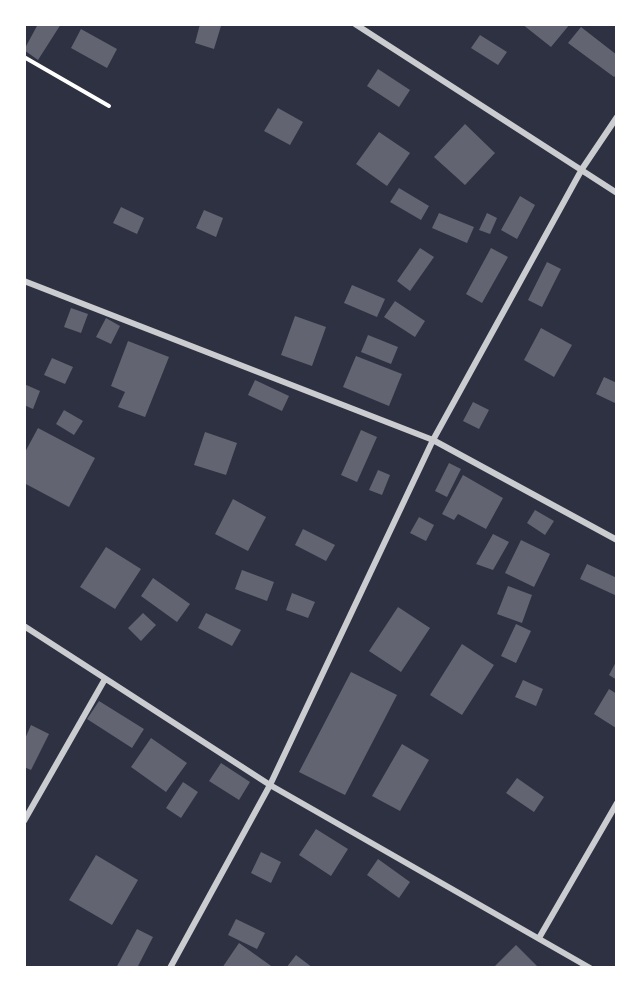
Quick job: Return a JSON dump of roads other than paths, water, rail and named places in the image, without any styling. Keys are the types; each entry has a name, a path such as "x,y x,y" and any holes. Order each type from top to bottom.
{"street":[{"path":"355,24 617,193"},
{"path":"170,968 270,785 433,440 582,169 617,117"},
{"path":"24,280 433,440 617,540"},
{"path":"24,626 270,785 590,968"},
{"path":"24,821 105,679"},
{"path":"539,938 617,803"}]}
